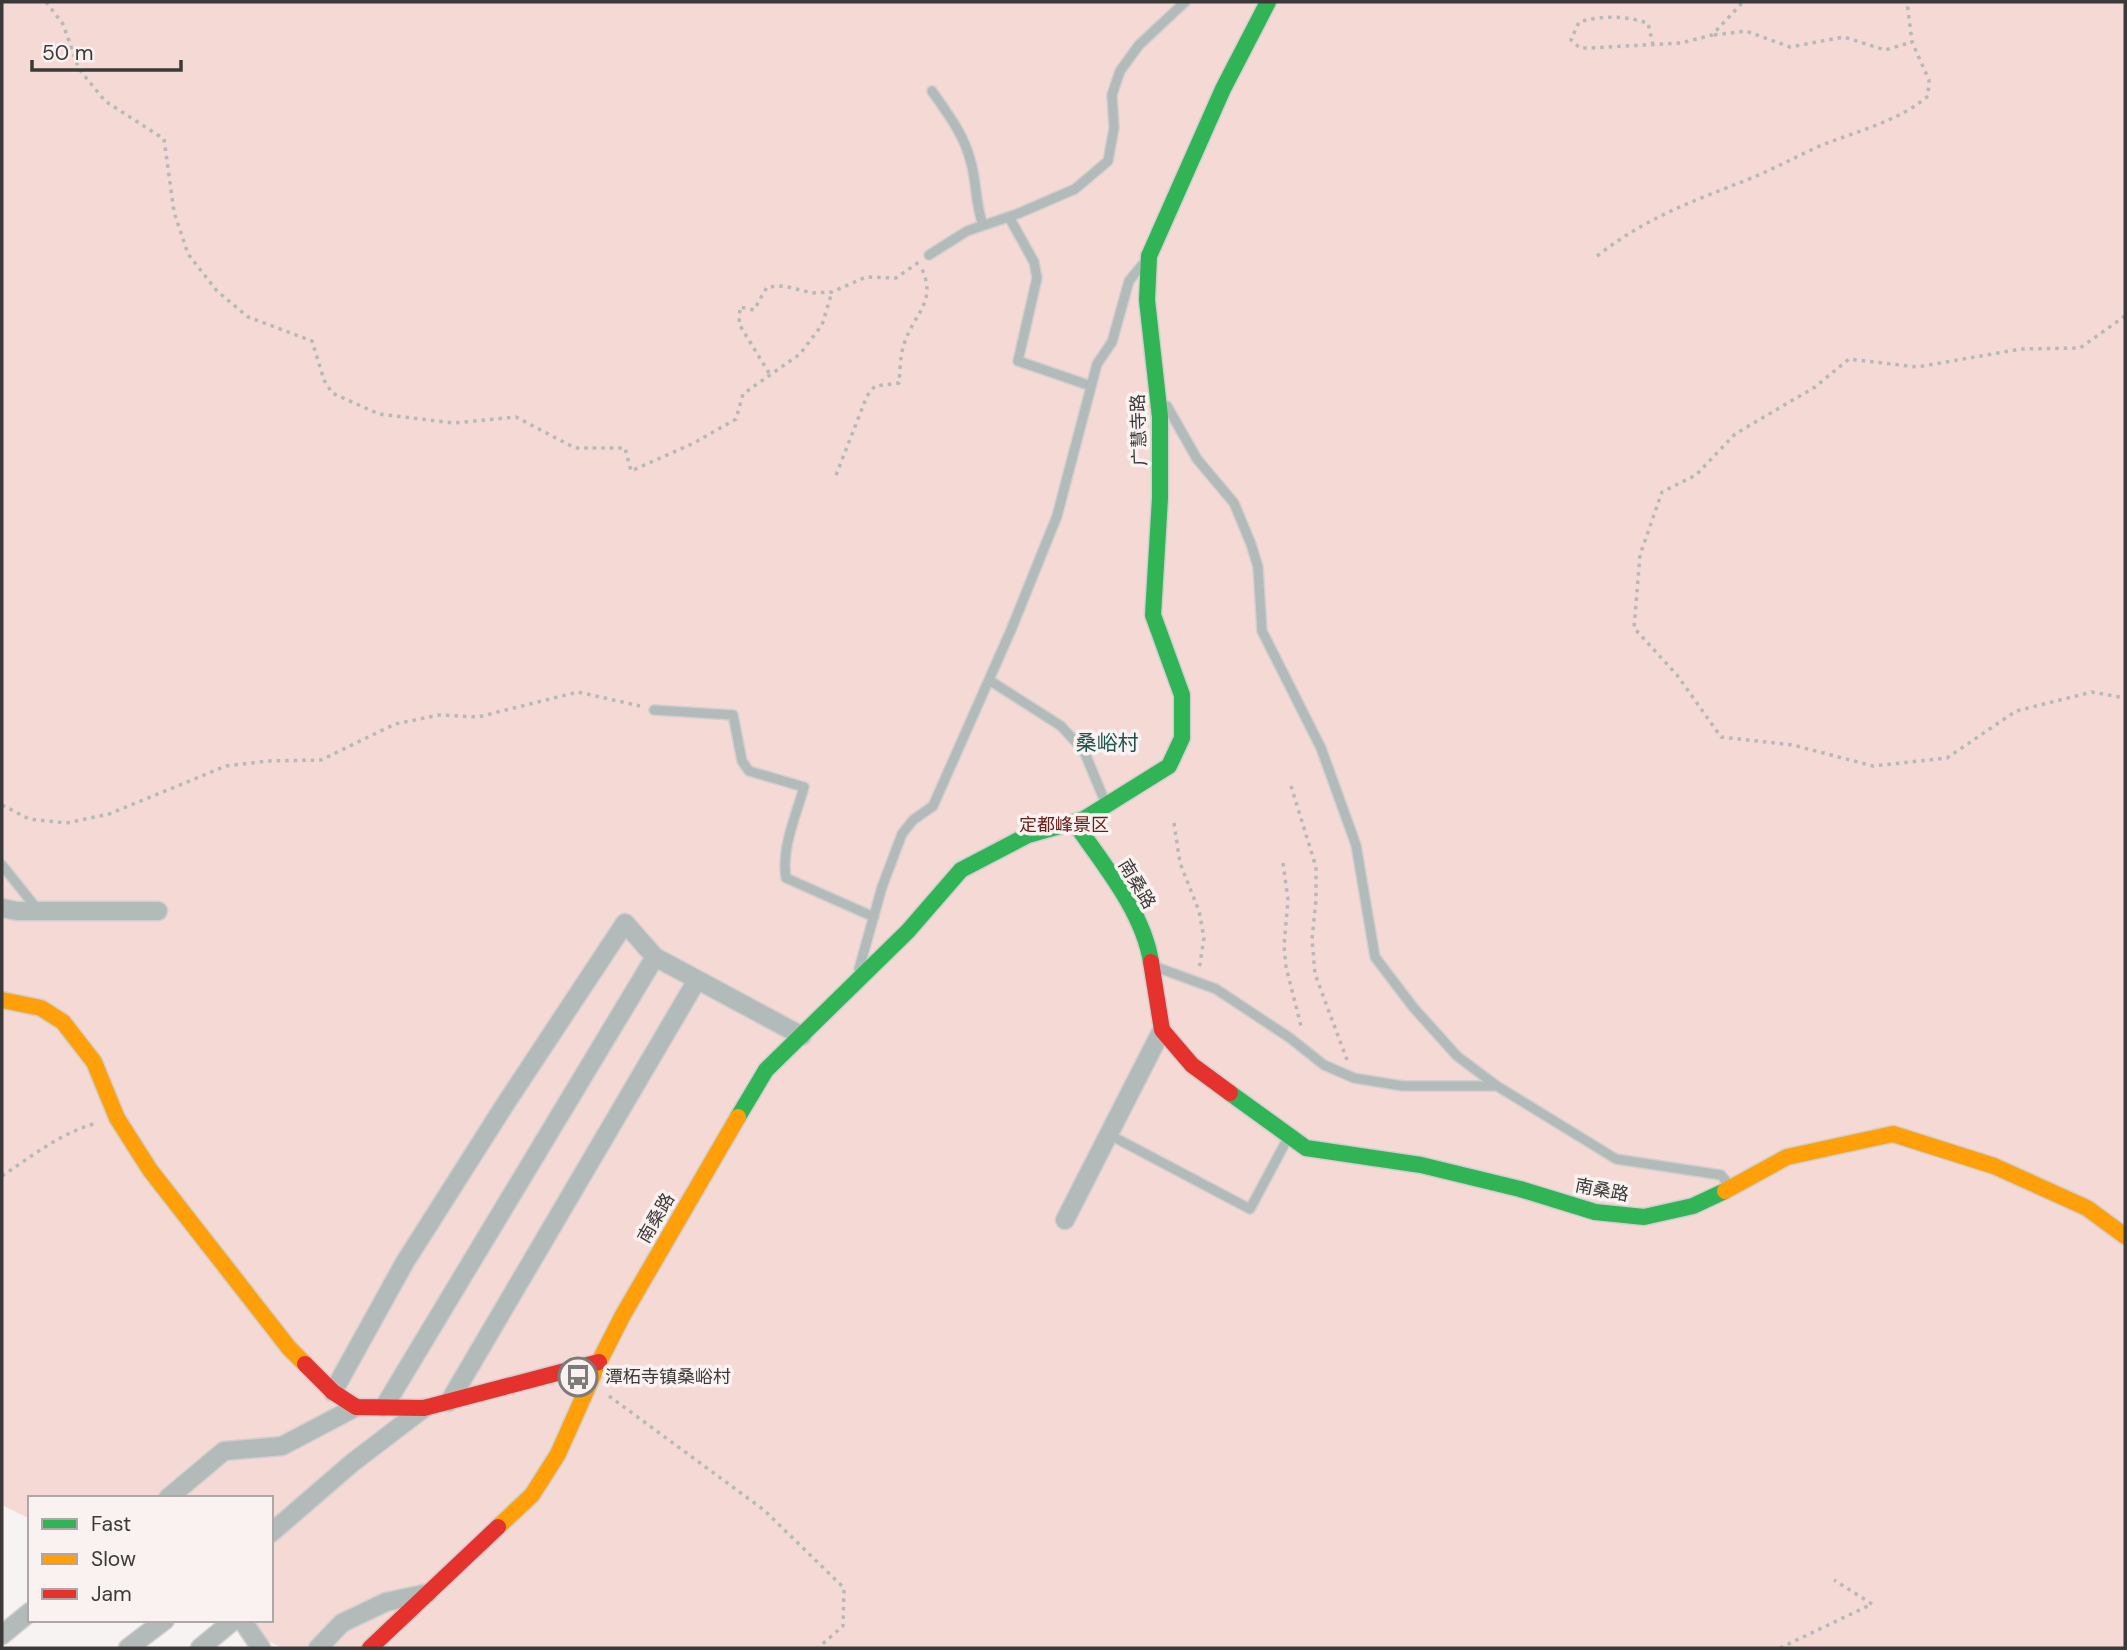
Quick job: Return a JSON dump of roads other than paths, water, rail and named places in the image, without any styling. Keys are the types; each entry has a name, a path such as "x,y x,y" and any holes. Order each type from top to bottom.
{"street":[{"name":"广慧寺路","path":"1074,822 1084,819 1169,765 1182,738 1182,695 1153,615 1160,498 1160,417 1147,300 1149,256 1212,113 1268,2"},
{"name":"南桑路","path":"370,1648 532,1495 558,1454 599,1362 673,1226 766,1070 908,931 961,870 1028,835 1074,822 1138,922 1152,965 1162,1030 1192,1065 1306,1148 1421,1165 1520,1189 1595,1212 1644,1217 1693,1206 1787,1157 1893,1134 1994,1166 2087,1208 2125,1236"},
{"path":"2,908 39,912 158,911"},
{"path":"333,1392 405,1262 506,1102 625,923 655,957 802,1036"},
{"path":"384,1407 655,957"},
{"path":"449,1402 697,980"},
{"path":"2,1000 41,1008 64,1022 94,1062 117,1118 150,1170 289,1348 333,1392 356,1407"},
{"path":"1065,1220 1162,1030"},
{"path":"170,1496 224,1451 282,1446 356,1407 424,1408 599,1362"},
{"path":"273,1531 352,1463 424,1408"},
{"path":"318,1648 342,1623 386,1602 428,1592"},
{"path":"2,1635 28,1614"},
{"path":"128,1648 161,1622"},
{"path":"200,1648 232,1622"},
{"path":"243,1622 261,1648"}],"lane":[{"path":"929,255 967,231 1009,217 1075,189 1108,161 1114,128 1112,95 1120,71 1139,45 1185,2"},
{"path":"932,90 961,134 971,162 976,206 983,225"},
{"path":"1009,217 1034,262 1037,278 1018,360 1091,386"},
{"path":"855,984 882,887 902,834 914,820 933,806 989,680 1057,516 1097,364 1112,342 1129,281 1149,256"},
{"path":"1156,382 1177,427 1197,459 1234,503 1251,544 1258,567 1262,631 1321,748 1356,845 1375,957 1413,1007 1457,1056 1497,1086 1616,1159 1721,1175 1732,1188"},
{"path":"989,680 1061,726 1084,751 1107,804"},
{"path":"654,710 733,715 741,761 749,771 804,788 786,850 786,878 874,917"},
{"path":"2,865 39,912"},
{"path":"1152,965 1216,989 1290,1038 1324,1065 1354,1079 1403,1086 1497,1086"},
{"path":"1108,1134 1250,1209 1289,1136"}],"place":[{"name":"潭柘寺镇桑峪村","path":"578,1377"}],"district":[{"name":"桑峪村","path":"1107,743"}],"park label":[{"name":"定都峰景区","path":"1064,825"}]}
